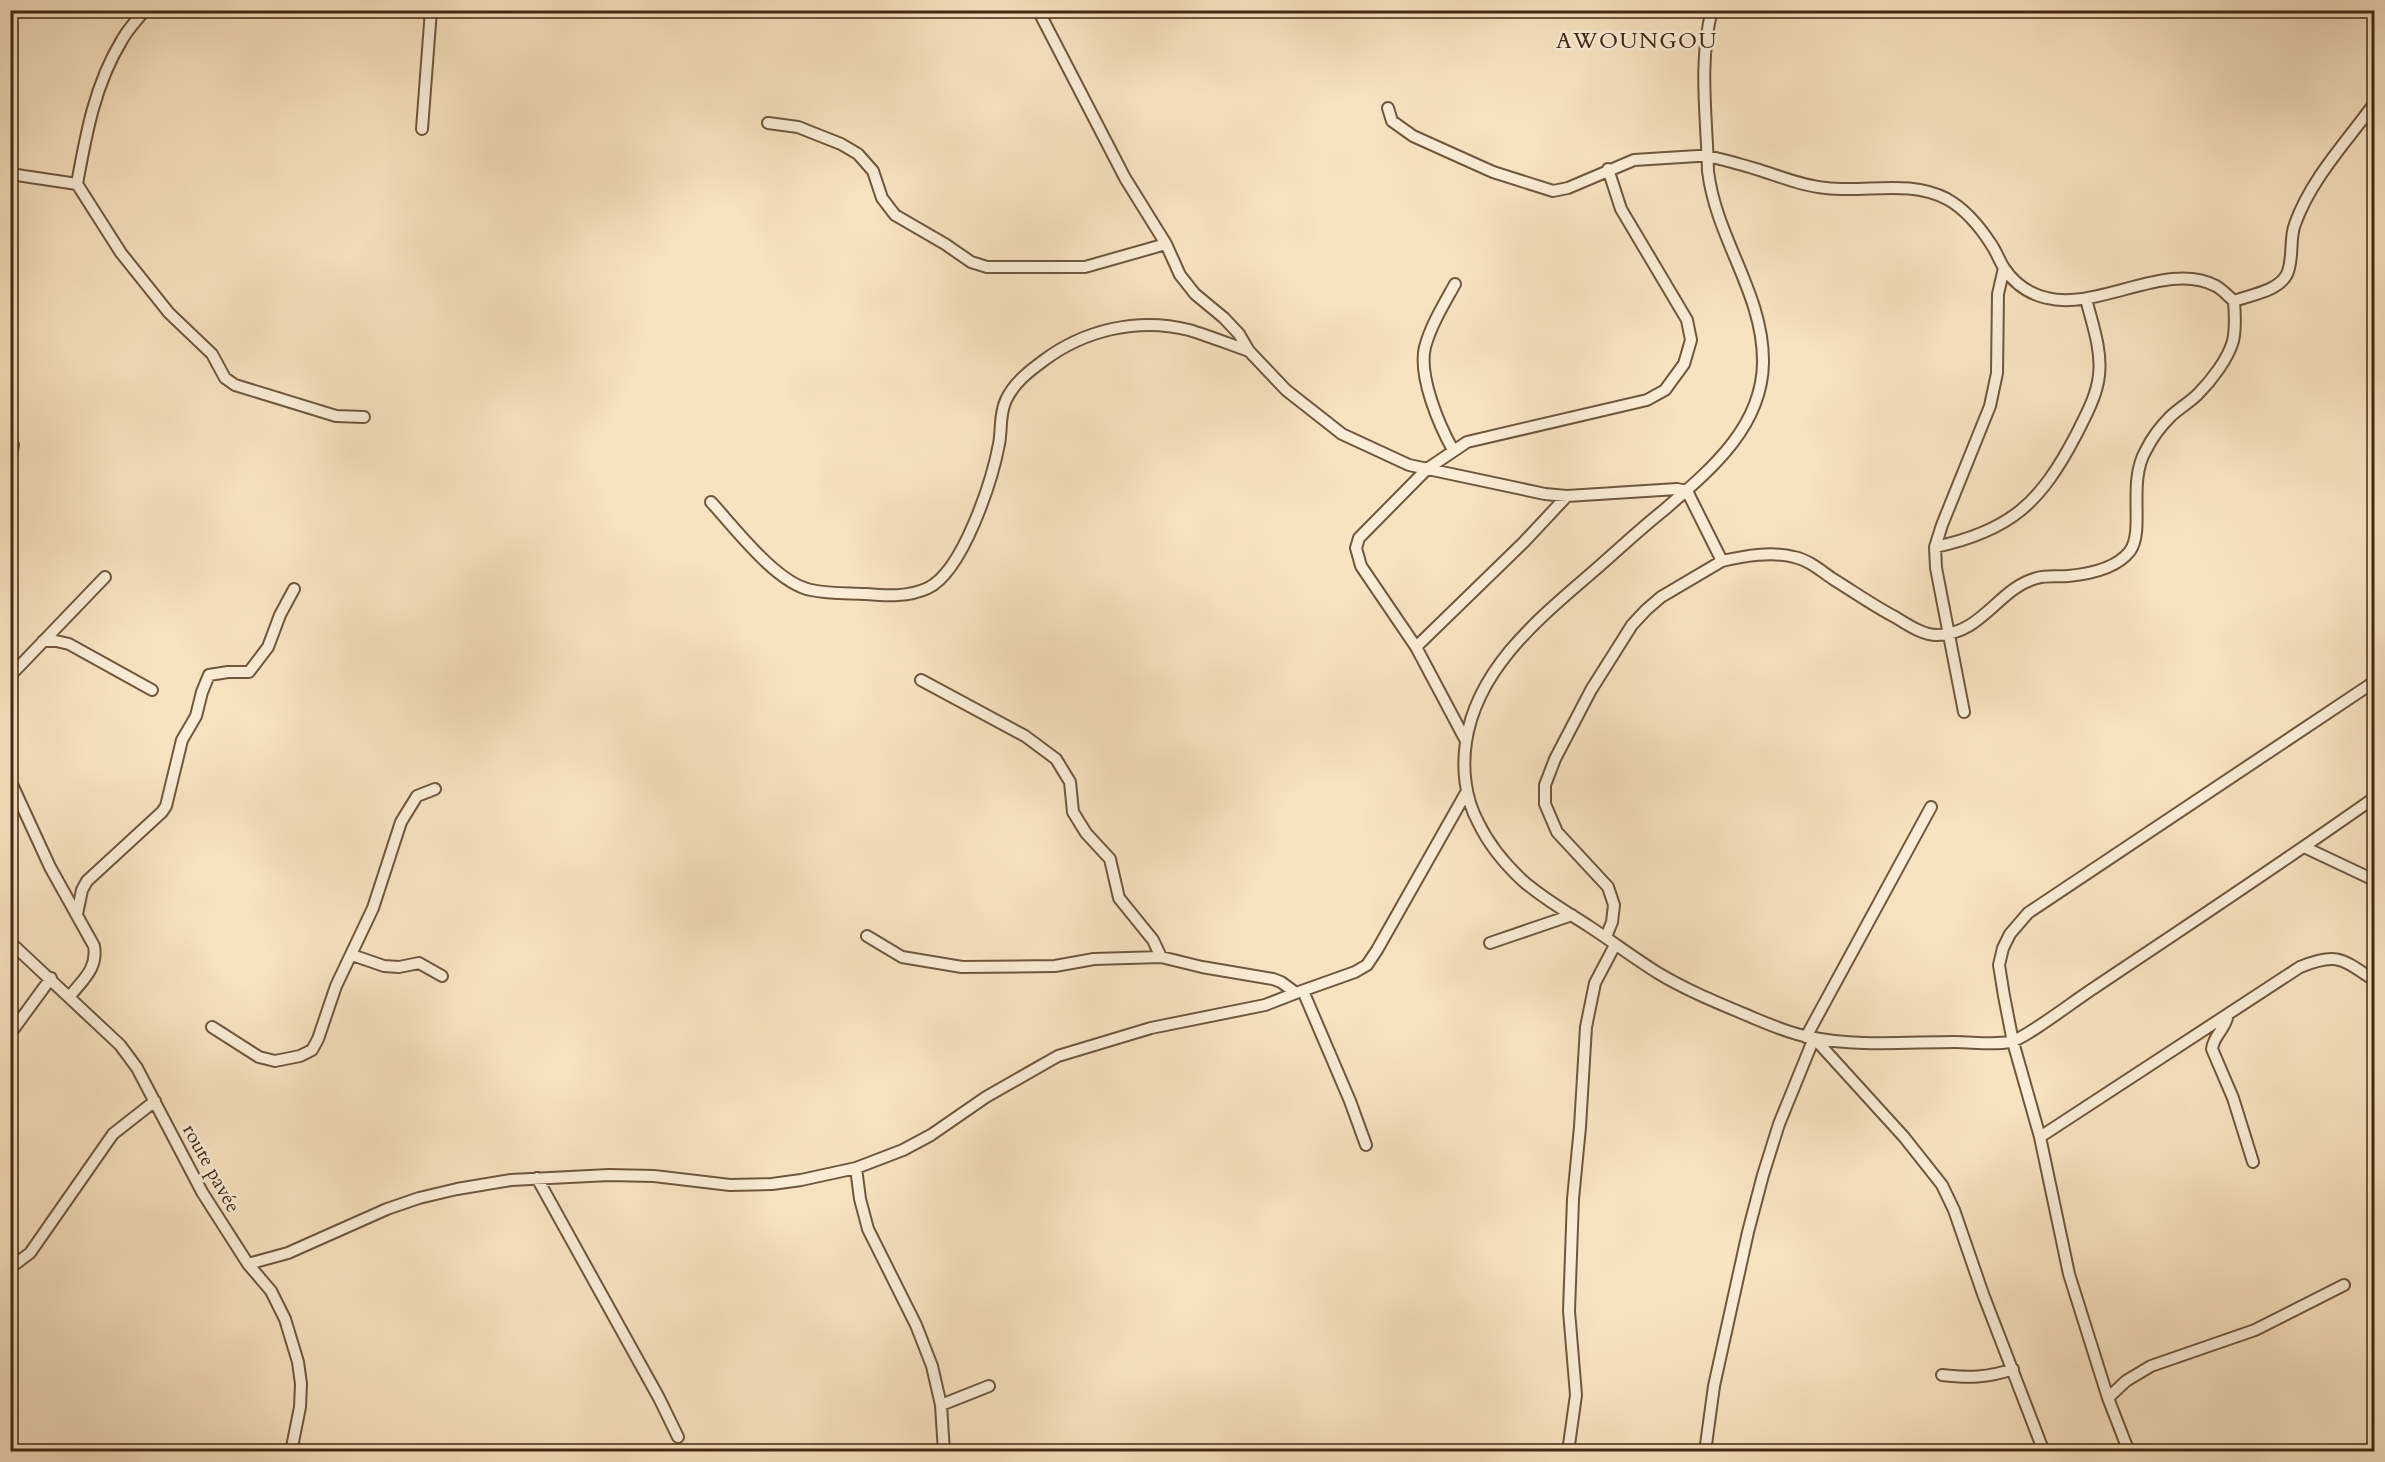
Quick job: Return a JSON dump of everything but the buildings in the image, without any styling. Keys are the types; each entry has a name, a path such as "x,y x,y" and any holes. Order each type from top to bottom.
{"street":[{"path":"145,10 122,39 100,84 86,131 77,184 121,253 169,313 212,354 225,378 235,385 336,416 364,417"},
{"path":"422,129 431,10"},
{"path":"1038,10 1125,178 1166,244 1180,275 1195,294 1239,334 1249,351 1286,390 1342,434 1409,465 1504,486 1567,496 1677,489 1687,491"},
{"path":"1712,10 1704,57 1710,189 1718,216 1744,277 1760,323 1763,367 1755,403 1742,430 1716,463 1532,626 1506,655 1486,686 1473,713 1466,741 1464,767 1467,791 1478,823 1509,865 1524,882 1662,975 1701,996 1810,1038 1860,1042 2013,1042 2374,798"},
{"path":"2234,301 2276,286 2287,274 2294,224 2315,184 2374,104"},
{"path":"1388,108 1392,121 1407,133 1521,182 1552,191 1568,188 1634,159 1708,156 1825,188 1855,190 1886,187 1923,191 1945,198 1958,206 1973,221 2016,282 2029,292 2049,299 2067,301 2086,299 2137,286 2183,279 2202,281 2218,287 2234,301 2233,342 2223,361 2198,394 2170,417 2157,432 2141,459 2135,487 2136,536 2131,550 2121,560 2103,570 2068,576 2040,577 2025,582 1971,625 1936,635 1907,624 1797,557 1763,555 1722,561 1661,597 1632,625 1591,690 1555,759 1545,786 1545,804 1557,832 1608,887 1614,905 1612,922 1606,937"},
{"path":"768,123 798,127 841,144 858,154 873,171 882,198 895,215 971,262 987,267 1085,267 1166,244"},
{"path":"1466,741 1416,646 1361,566 1356,548 1359,538 1427,469 1467,442 1647,400 1665,390 1684,364 1690,340 1687,320 1621,209 1608,169"},
{"path":"10,174 77,184"},
{"path":"1964,712 1936,568 1935,547 1990,406 1997,373 1998,294 2004,268"},
{"path":"1453,450 1443,432 1425,374 1425,349 1434,324 1455,284"},
{"path":"1935,547 1961,541 1989,530 2018,514 2032,502 2060,466 2096,392 2100,375 2095,336 2086,299"},
{"path":"711,502 770,566 792,584 811,590 883,596 908,594 930,587 959,556 976,519 994,466 1000,442 1001,413 1006,398 1020,378 1052,354 1097,332 1128,326 1154,325 1188,330 1249,351"},
{"path":"10,458 14,445"},
{"path":"1687,491 1722,561"},
{"path":"1416,646 1524,542 1567,496"},
{"path":"10,676 105,577"},
{"path":"77,914 82,890 87,881 166,806 182,740 196,717 209,675 249,672 268,647 280,615 294,589"},
{"path":"43,642 56,641 69,644 152,690"},
{"path":"921,680 1025,736 1056,759 1071,782 1073,812 1086,832 1110,859 1119,898 1153,939 1161,957"},
{"path":"2129,1452 2108,1398 2069,1274 2040,1137 2013,1042 1999,965 2002,948 2010,934 2028,913 2374,682"},
{"path":"10,780 50,867 90,937 95,956 91,970 70,996"},
{"path":"212,1027 259,1057 275,1061 300,1056 312,1050 336,986 352,955 383,881 401,822 417,796 435,789"},
{"path":"248,1264 288,1253 387,1209 457,1189 511,1180 609,1175 654,1176 729,1185 772,1184 856,1168 903,1150 931,1135 986,1097 1058,1056 1151,1028 1265,1005 1355,972 1367,965 1467,791"},
{"path":"1705,1452 1714,1386 1748,1232 1779,1124 1810,1038 1931,807"},
{"path":"2304,847 2374,880"},
{"path":"1490,944 1572,915"},
{"path":"867,936 902,957 962,967 1055,966 1094,959 1161,957 1281,982 1300,992 1350,1101 1366,1145"},
{"name":"route pavée","path":"10,942 120,1045 137,1068 202,1192 248,1264 271,1292 285,1319 298,1362 300,1407 291,1452"},
{"path":"1568,1452 1576,1395 1569,1311 1573,1199 1586,1027 1595,983 1615,945"},
{"path":"352,955 384,966 399,967 419,963 442,976"},
{"path":"2040,1137 2300,967 2320,959 2334,958 2347,962 2374,980"},
{"path":"10,1034 51,978"},
{"path":"2228,1014 2226,1025 2213,1041 2212,1049 2233,1098 2253,1162"},
{"path":"1810,1038 1904,1137 1942,1185 1954,1210 1983,1294 2044,1452"},
{"path":"10,1268 30,1253 113,1134 155,1101"},
{"path":"856,1168 860,1199 868,1229 916,1325 932,1366 940,1405 944,1452"},
{"path":"537,1178 659,1398 678,1437"},
{"path":"2108,1398 2126,1381 2151,1366 2255,1330 2344,1285"},
{"path":"1942,1375 1970,1378 1998,1374 2013,1369"},
{"path":"940,1405 989,1386"}],"district":[{"name":"AWOUNGOU","path":"1637,40"}]}
